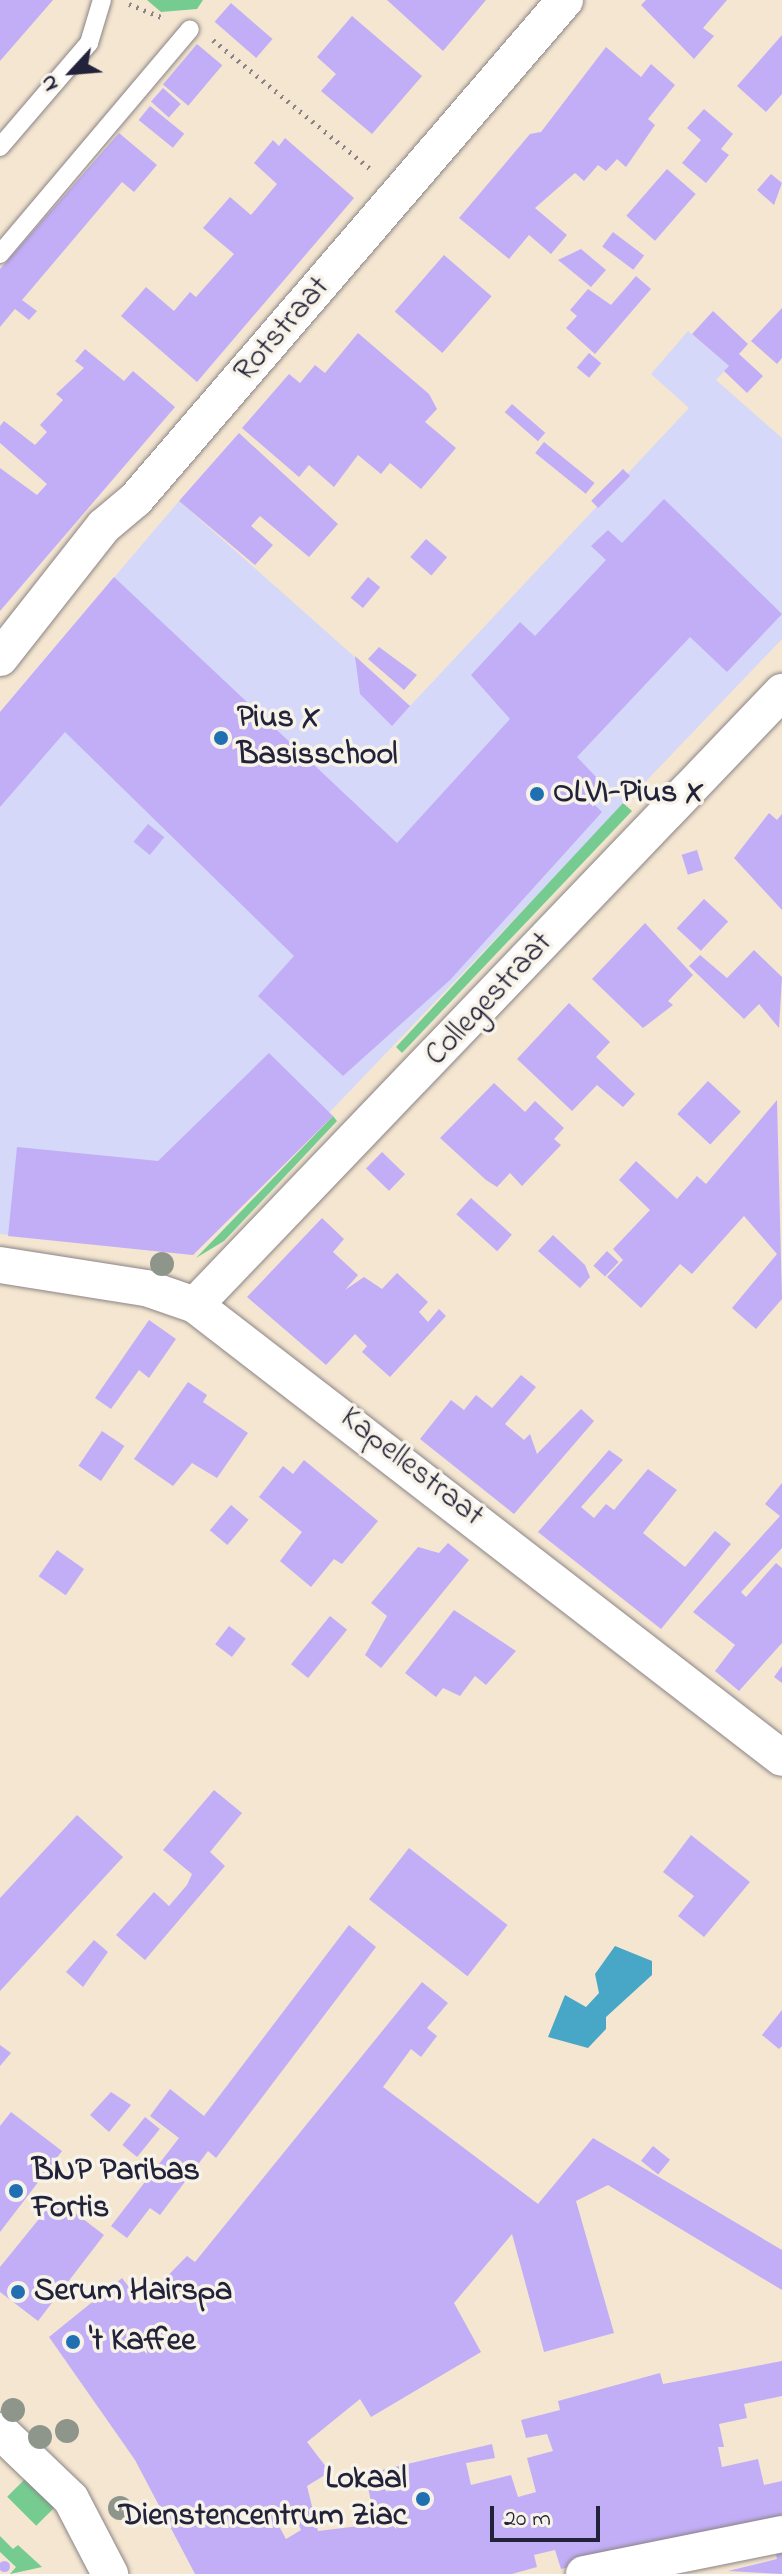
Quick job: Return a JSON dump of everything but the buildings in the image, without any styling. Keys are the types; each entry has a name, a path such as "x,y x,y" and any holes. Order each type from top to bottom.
{"street":[{"name":"Rotstraat","path":"0,658 104,526 136,499 565,0"},
{"name":"Collegestraat","path":"195,1305 782,692"},
{"name":"Kapellestraat","path":"0,1265 146,1288 195,1305 782,1758"},
{"path":"0,2431 71,2499 110,2574"},
{"path":"584,2574 782,2534"}],"lane":[{"path":"0,147 89,43 102,0"},
{"path":"0,254 190,29"}],"path":[{"path":"119,0 203,32 401,194"}],"shaded area":[{"name":"OLVI-Pius X","path":"688,331 729,366 716,380 782,438 782,639 193,1255 0,1234 0,712 179,501 410,706 689,408 651,374"}],"green space":[{"path":"147,0 203,0 197,9 161,12"},
{"path":"623,803 632,811 402,1053 396,1047"},
{"path":"333,1116 337,1121 224,1241 196,1258"},
{"path":"27,2477 56,2506 36,2526 7,2497"},
{"path":"0,2536 13,2549 18,2545 42,2567 10,2574 16,2567 0,2552"}],"water":[{"path":"615,1946 652,1961 652,1975 606,2017 606,2029 588,2048 548,2037 565,1995 586,2007 599,1993 595,1974"}],"place":[{"name":"Pius X Basisschool","path":"221,738"},
{"name":"OLVI-Pius X","path":"537,794"},
{"name":"BNP Paribas Fortis","path":"16,2191"},
{"name":"Serum Hairspa","path":"18,2292"},
{"name":"'t Kaffee","path":"73,2342"},
{"name":"Lokaal Dienstencentrum Ziac","path":"423,2499"}]}
